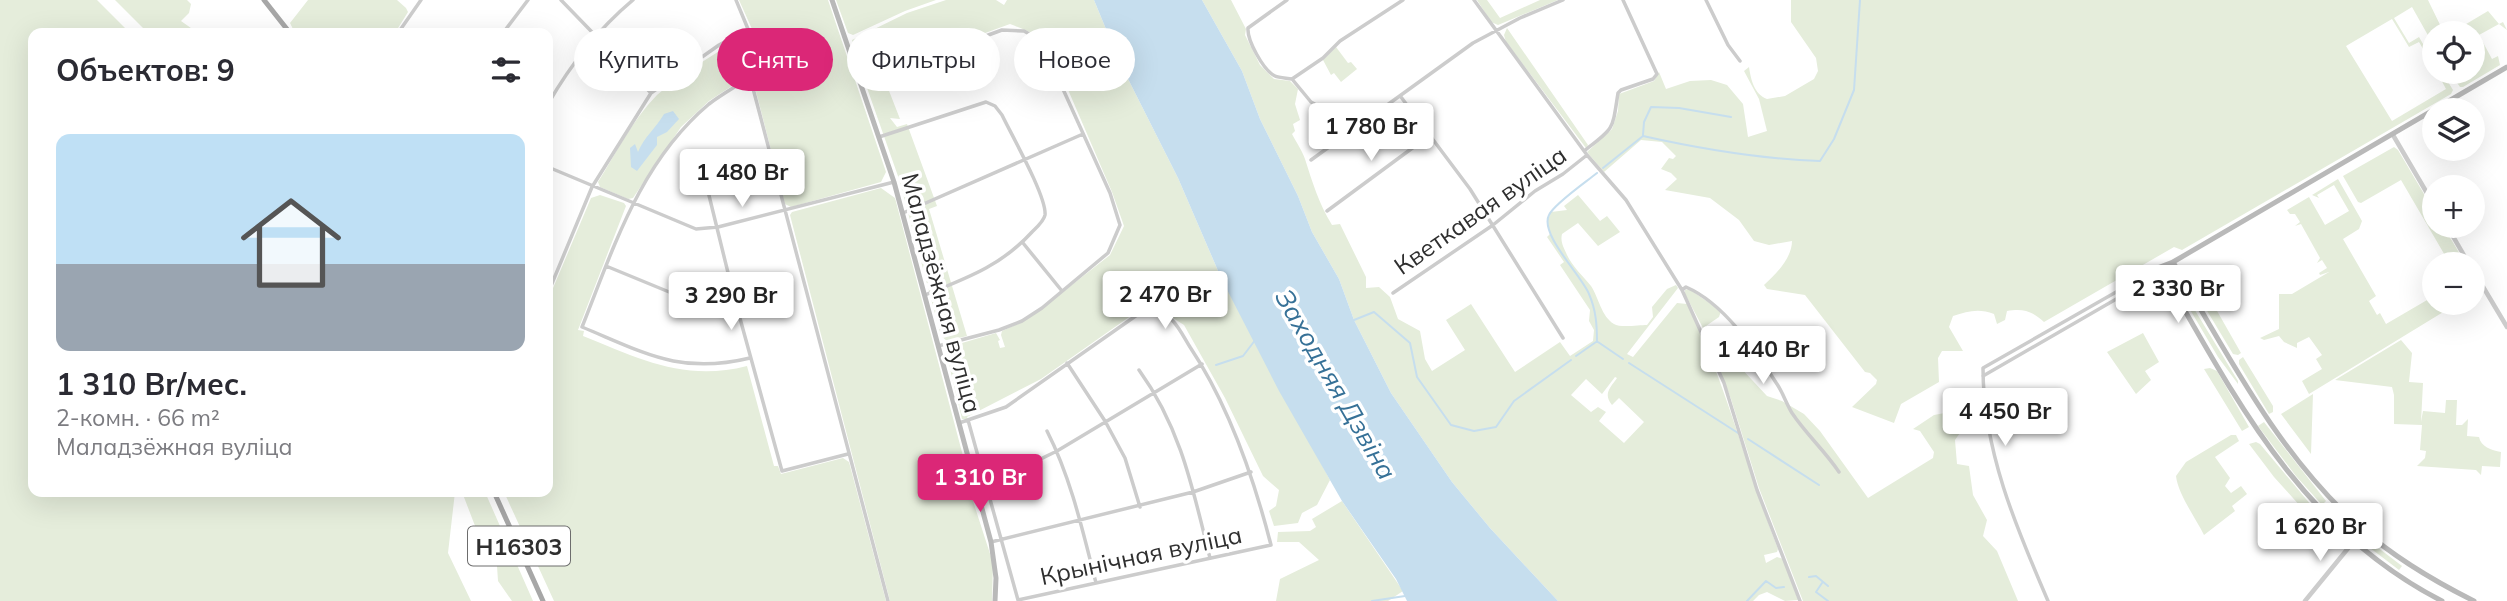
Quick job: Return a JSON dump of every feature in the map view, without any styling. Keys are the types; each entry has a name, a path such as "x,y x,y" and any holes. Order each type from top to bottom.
{"main road":[{"path":"264,0 286,28"},
{"name":"Маладзёжная вуліца","path":"832,0 847,42"},
{"path":"2442,601 2398,576 2354,541 2286,470 2258,433 2161,269 2507,67"},
{"name":"Маладзёжная вуліца","path":"864,91 894,182 991,542 996,578 995,601"},
{"path":"2173,262 2245,384 2294,455 2347,515 2407,563 2474,601"},
{"path":"2233,391 2245,384"},
{"name":"Н16303","path":"496,497 543,601"}],"street":[{"path":"401,28 421,0"},
{"path":"507,28 528,0"},
{"path":"561,0 587,28"},
{"path":"603,28 633,0"},
{"path":"736,0 747,28"},
{"path":"1287,0 1248,28 1247,36 1262,63 1275,76 1292,79 1311,102 1329,112 1347,134"},
{"path":"1292,79 1323,58 1339,41 1403,0"},
{"path":"1474,0 1585,153 1626,200 1682,290 1724,383 1757,490 1800,601"},
{"path":"1311,160 1473,43 1520,18 1563,0"},
{"name":"Кветкавая вуліца","path":"1393,293 1493,225 1535,191 1563,174 1611,128 1617,111 1618,93 1653,79 1657,74 1623,0"},
{"path":"1706,0 1728,45 1740,61"},
{"path":"938,346 1022,321 1108,253 1120,225 1110,193 1048,56 1031,35 1017,29 1000,31"},
{"path":"553,281 592,187 651,93 717,46"},
{"path":"553,96 574,62"},
{"path":"728,91 710,103 682,130 631,204 582,327 655,358 691,365 723,364 750,358"},
{"path":"754,91 888,601"},
{"path":"1401,97 1493,225 1563,338"},
{"path":"880,137 986,102 995,106 1002,115 1041,197 1045,215 1008,257 976,274 925,295"},
{"path":"902,213 1084,134"},
{"path":"1327,211 1430,135"},
{"path":"2393,135 2422,185"},
{"path":"553,169 696,229 718,227 894,182"},
{"path":"703,171 750,358 782,471 849,454"},
{"path":"1023,243 1062,291"},
{"path":"606,266 692,299 733,293"},
{"path":"2048,601 1997,470 1987,428 1983,368 2161,269"},
{"path":"1983,376 2161,269"},
{"path":"1682,290 1686,287 1699,292 1722,310 1777,384 1792,413 1839,472"},
{"path":"2485,290 2507,327"},
{"path":"959,423 1006,407 1137,315 1159,312 1173,321 1202,364 1251,472 1140,507 991,542"},
{"path":"1067,363 1105,421 1125,458 1140,507"},
{"path":"983,480 1014,472 1057,452 1202,364"},
{"path":"1139,370 1154,391 1178,441 1210,558"},
{"path":"968,420 1018,600"},
{"path":"1046,431 1057,452 1097,583"},
{"name":"Крынічная вуліца","path":"1018,600 1272,545 1251,472"},
{"path":"2305,601 2354,541"}],"green space":[{"path":"0,0 97,0 125,28 28,28 28,497 454,497 448,553 471,601 0,601"},
{"path":"115,0 187,0 191,4 189,13 181,21 191,28 143,28"},
{"path":"308,0 397,0 408,12 398,28 292,28 290,23"},
{"path":"739,0 828,0 847,56 847,91 859,91 886,172 881,182 791,207 785,204 756,91 833,91 833,28 752,28"},
{"path":"836,0 936,0 868,28 847,28 847,30"},
{"path":"946,0 996,0 1004,5 1007,0 1094,0 1106,28 1019,28 1010,24 999,28 876,28 907,13"},
{"path":"1202,0 1231,0 1260,65 1274,79 1290,81 1298,89 1295,104 1300,120 1293,124 1295,131 1292,134 1304,156 1323,209 1332,225 1340,224 1366,277 1366,288 1379,287 1390,297 1398,319 1420,331 1425,359 1432,371 1465,350 1446,320 1471,304 1515,372 1560,342 1570,356 1593,341 1590,310 1560,265 1564,262 1547,237 1550,234 1547,222 1551,212 1567,210 1564,206 1578,195 1600,221 1607,216 1620,232 1598,246 1578,223 1562,234 1567,255 1591,286 1606,316 1617,325 1647,325 1653,317 1652,307 1667,289 1676,285 1678,288 1627,354 1633,357 1677,303 1687,304 1713,364 1778,549 1777,552 1764,555 1766,563 1777,557 1783,559 1798,600 1785,601 1767,592 1753,601 1558,601 1490,528 1452,482 1391,393 1354,320 1339,279 1312,232 1298,196 1260,119 1242,71","holes":["1615,377 1617,378 1608,391 1609,401 1612,405 1619,398 1644,422 1624,443 1599,421 1606,412 1598,407 1591,412 1571,395 1586,379 1602,394"]},
{"path":"1477,0 1487,0 1500,18 1540,0 1558,0 1498,25 1491,22"},
{"path":"1791,0 2428,0 2438,21 2422,21 2422,25 2412,7 2394,18 2409,43 2419,37 2422,47 2419,42 2409,47 2392,19 2346,46 2392,121 2422,103 2422,111 2182,250 2174,247 2044,322 2023,310 2007,311 2005,320 1997,324 1994,314 1983,311 1953,316 1949,327 1963,351 1942,351 1938,358 1939,382 1901,404 1894,423 1852,407 1877,380 1865,372 1805,295 1767,289 1764,285 1786,259 1792,241 1769,245 1754,241 1739,220 1710,198 1665,190 1677,179 1661,169 1669,158 1676,156 1662,142 1641,140 1604,172 1587,152 1612,129 1618,111 1619,94 1654,81 1659,72 1666,89 1690,81 1711,80 1727,85 1743,104 1748,137 1767,131 1759,99 1744,71 1749,67 1756,90 1767,99 1785,96 1814,79 1818,71 1816,58 1791,22"},
{"path":"2488,11 2499,24 2485,32 2485,21 2471,21"},
{"path":"1507,28 1588,145 1586,148 1506,42 1504,35"},
{"path":"2485,46 2492,59 2498,56 2500,65 2485,74"},
{"path":"1336,47 1348,63 1351,62 1357,69 1341,82 1334,73 1331,75 1323,60"},
{"path":"717,53 717,91 724,91 681,127 633,198 628,199 600,187 598,182 625,137 657,95 662,91 703,91 703,61"},
{"path":"2443,84 2449,84 2453,90 2444,98 2431,98 2446,89"},
{"path":"868,91 889,91 900,119 890,118 897,127 907,124 937,206 929,209 967,336 947,341 941,336 899,179"},
{"path":"1069,91 1134,91 1178,178 1222,280 1330,480 1317,505 1302,513 1298,523 1274,526 1269,511 1276,506 1279,490 1263,476 1225,398 1184,325 1159,309 1145,309 1132,315 1041,379 967,417 968,419 962,419 945,348 996,333 1000,348 1005,347 1002,331 1024,321 1110,255 1124,226"},
{"path":"2394,147 2422,191 2422,216 2401,180 2361,203 2343,176"},
{"path":"2338,179 2362,221 2359,229 2343,239 2376,296 2369,301 2386,324 2422,303 2422,315 2438,315 2309,394 2302,381 2322,369 2316,359 2322,355 2309,337 2297,343 2297,348 2284,342 2279,336 2264,340 2260,338 2279,329 2279,294 2292,294 2329,272 2320,275 2319,273 2327,268 2322,260 2317,263 2320,258 2301,224 2295,226 2300,222 2295,214 2290,214 2287,210 2309,197 2325,225 2349,211 2334,185 2317,195 2319,198 2312,195"},
{"path":"881,188 895,198 972,498 993,563 992,601 890,601 790,215 792,212"},
{"path":"600,195 626,206 578,330 584,331 583,336 663,366 703,371 747,366 774,466 778,466 781,474 843,458 849,462 886,601 554,601 506,497 553,497 553,288 591,198"},
{"path":"2435,238 2450,238 2459,252 2443,252"},
{"path":"2196,274 2241,353 2238,355 2233,354 2188,279"},
{"path":"2179,284 2238,384 2218,357 2176,286"},
{"path":"1689,289 1721,311 1719,317 1703,328 1685,294 1685,290"},
{"path":"2143,333 2159,362 2145,371 2151,380 2136,394 2107,352"},
{"path":"2401,340 2412,353 2409,382 2423,383 2421,422 2423,411 2445,413 2446,400 2457,400 2456,425 2462,425 2468,419 2467,436 2479,437 2484,446 2501,452 2500,467 2482,466 2481,475 2476,470 2417,466 2425,458 2426,451 2420,450 2422,425 2394,424 2392,387 2335,380"},
{"path":"1717,344 1732,346 1745,353 1739,366 1767,396 1804,414 1820,431 1868,498 1933,458 1934,452 1920,431 1913,429 1934,415 1950,412 1960,420 1962,430 1955,440 1957,464 1969,466 1973,495 1987,520 1983,536 1997,551 2018,601 1803,601 1759,488 1731,399 1711,348"},
{"path":"2243,357 2273,406 2273,412 2269,414 2239,364"},
{"path":"2204,369 2217,371 2249,427 2242,431"},
{"path":"2313,394 2311,454 2281,414"},
{"path":"2264,422 2326,501 2322,505 2258,426"},
{"path":"2231,435 2236,435 2239,441 2215,457 2230,478 2225,486 2231,493 2241,486 2247,494 2232,506 2235,511 2204,535 2183,498 2176,476 2186,462"},
{"path":"2256,442 2316,511 2310,517 2249,444"},
{"path":"464,497 487,497 533,601 512,601 498,581 497,566 482,544"},
{"path":"1342,501 1403,591 1388,601 1276,601 1280,579 1319,560 1299,542 1277,542 1278,532 1310,531 1316,527 1312,519"},
{"path":"2329,504 2360,534 2402,566 2399,570 2357,538 2325,508"}],"water":[{"name":"Заходняя Дзвіна","path":"1094,0 1202,0 1242,71 1260,119 1298,196 1312,232 1339,279 1354,320 1391,393 1452,482 1490,528 1558,601 1407,601 1396,579 1342,501 1279,391 1222,280 1178,178 1134,91 1135,28 1106,28"},
{"path":"673,111 679,119 667,132 657,137 657,145 637,171 631,167 630,148 635,144 638,152 664,114"}],"waterway":[{"path":"1603,168 1643,136 1731,153 1820,161 1834,139 1854,90 1860,0"},
{"path":"1643,135 1644,122 1651,107 1679,108 1731,117"},
{"path":"1597,173 1552,210 1548,223 1555,244 1589,294 1596,318 1597,342"},
{"path":"1354,320 1374,312 1410,343 1417,377 1451,425 1474,431 1496,427 1514,401 1571,360"},
{"path":"1216,365 1243,356 1256,339"},
{"path":"1576,356 1596,342"},
{"path":"1598,342 1623,359"},
{"path":"1629,363 1738,433"},
{"path":"1748,439 1819,485"},
{"path":"1809,577 1816,576 1828,586"},
{"path":"1747,601 1766,581 1776,588 1784,587"},
{"path":"1822,583 1816,592 1828,601"},
{"path":"1372,601 1405,596"}]}
